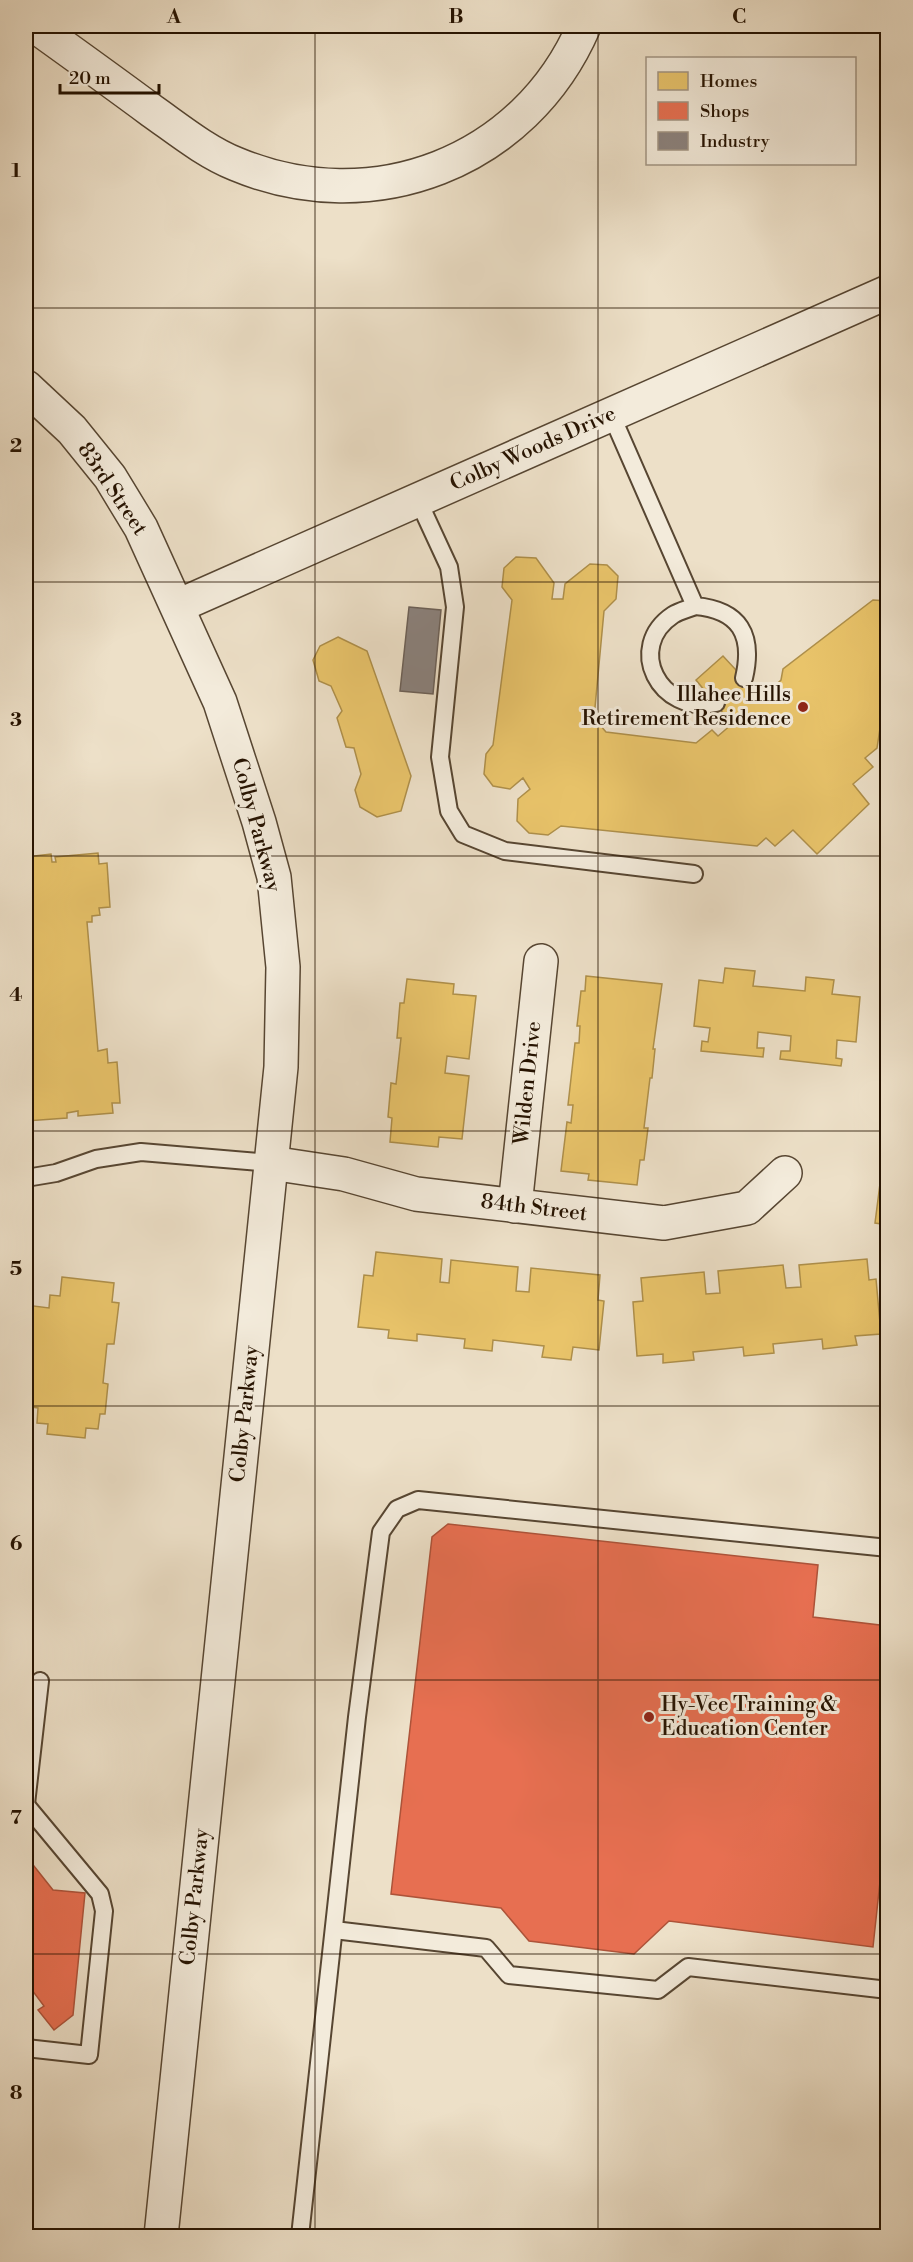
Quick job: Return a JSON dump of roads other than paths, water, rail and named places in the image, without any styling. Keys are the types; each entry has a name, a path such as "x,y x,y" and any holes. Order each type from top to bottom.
{"street":[{"path":"35,26 191,138 235,164 281,180 331,187 377,185 408,179 460,160 496,137 531,107 564,63 584,26"},
{"name":"Colby Woods Drive","path":"178,606 888,292"},
{"name":"83rd Street","path":"26,387 72,430 110,477 141,528 178,606"},
{"name":"Colby Parkway","path":"161,2236 281,1067 283,967 274,877 259,822 220,702 178,606"},
{"name":"Wilden Drive","path":"515,1206 541,961"},
{"name":"84th Street","path":"271,1163 344,1174 416,1194 664,1223 747,1208 785,1173"}],"lane":[{"path":"611,414 695,606"},
{"path":"418,500 449,567 455,607 440,757 449,811 463,834 505,851 694,874"},
{"path":"716,703 694,705 675,699 661,687 652,670 650,653 653,641 660,627 673,614 695,606 721,611 735,621 743,633 749,657 744,678"},
{"path":"26,1178 56,1173 96,1159 141,1152 271,1163"},
{"path":"300,2236 357,1717 381,1532 397,1509 418,1500 888,1548"},
{"path":"26,2048 89,2055 104,1911 99,1894 26,1805 40,1681"},
{"path":"334,1930 486,1948 509,1975 658,1990 688,1967 888,1990"}],"place":[{"name":"Illahee Hills Retirement Residence","path":"803,707"},
{"name":"Hy-Vee Training & Education Center","path":"649,1717"}]}
